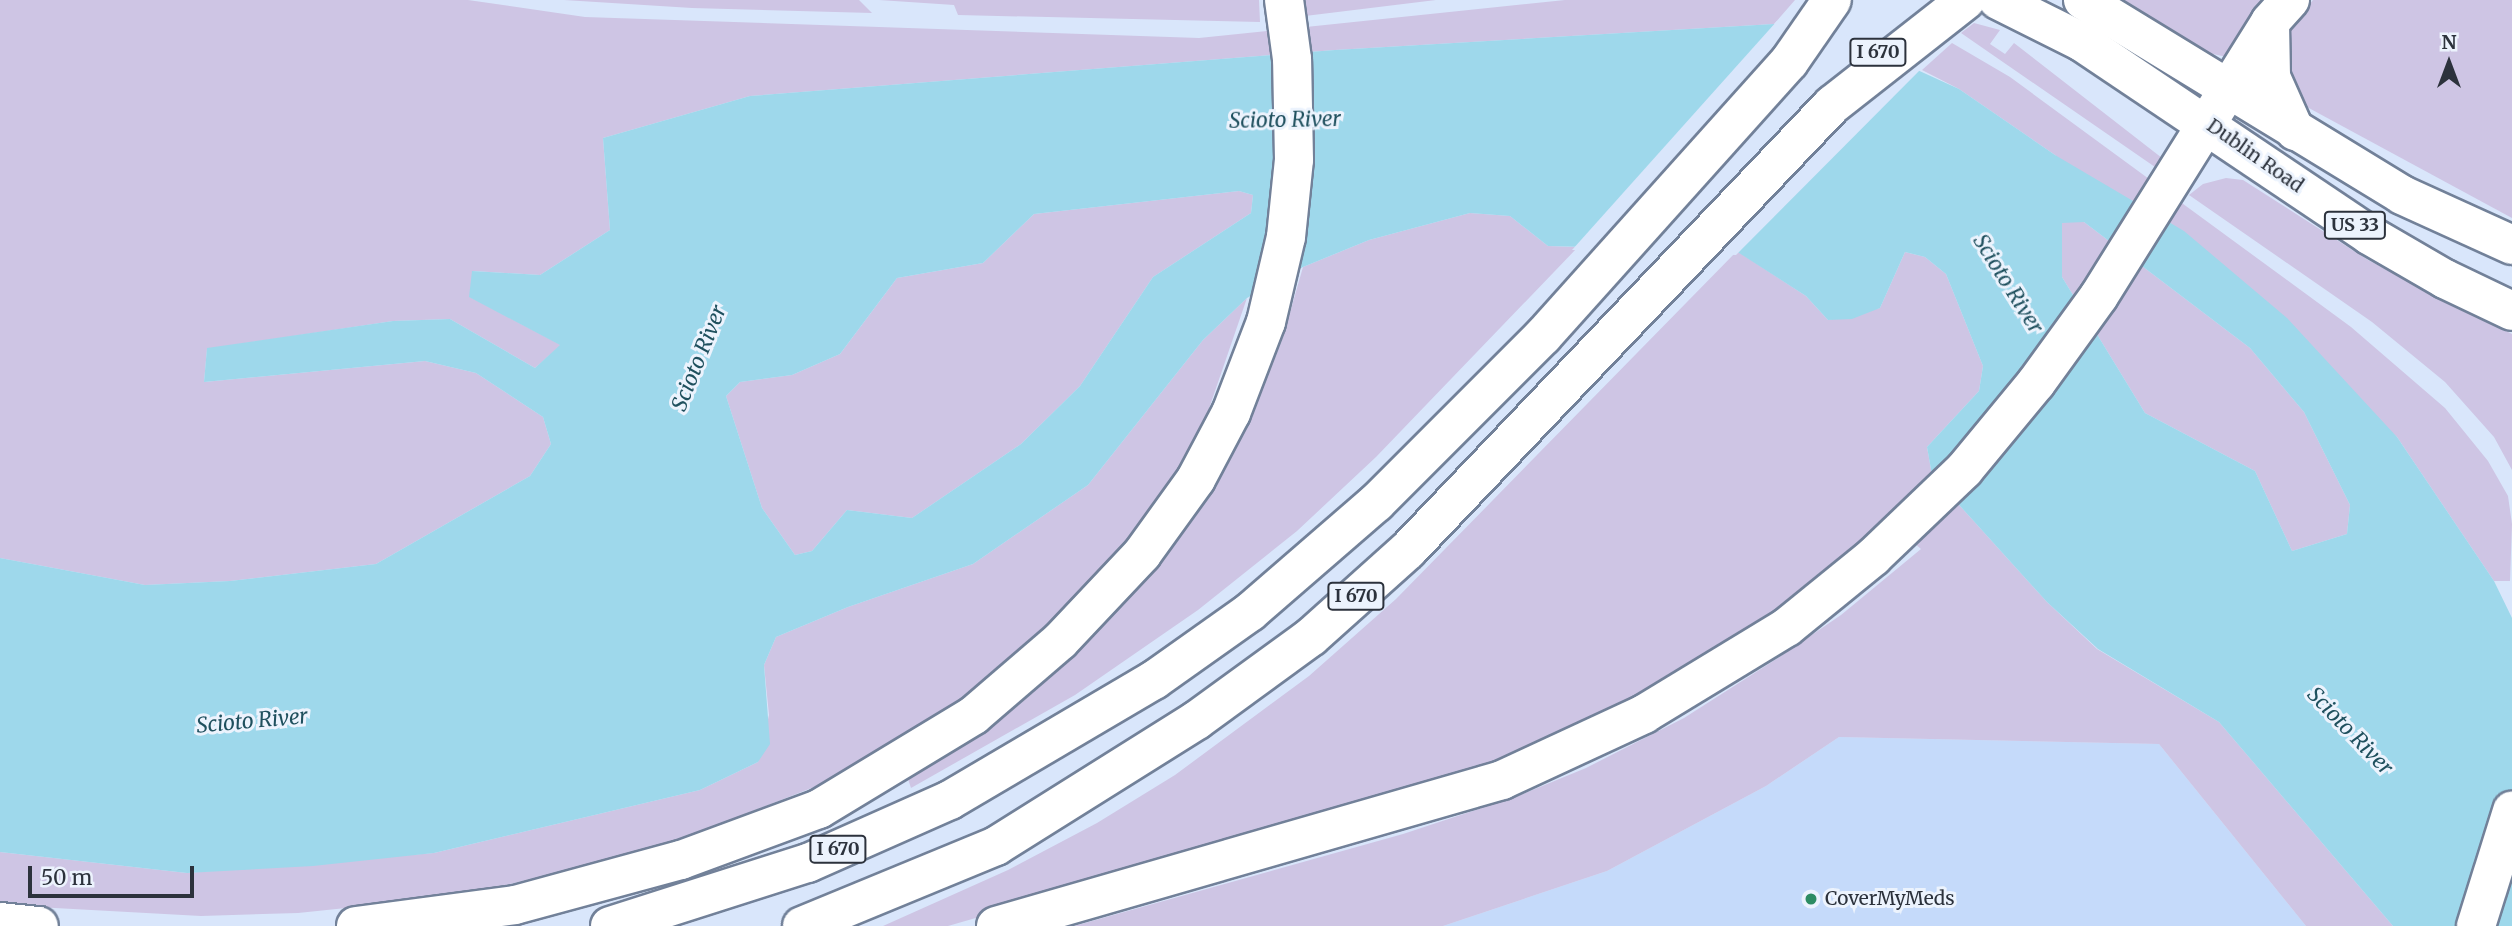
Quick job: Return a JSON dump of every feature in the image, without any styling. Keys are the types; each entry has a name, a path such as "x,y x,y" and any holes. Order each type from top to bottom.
{"main road":[{"path":"356,926 515,905 681,860 819,809 974,715 1060,641 1142,554 1196,479 1231,413 1266,322 1286,237 1294,116 1284,0"},
{"path":"1789,62 1832,0"},
{"name":"I 670","path":"610,926 808,863 950,800 1154,680 1250,612 1376,503 1543,336 1789,62 1851,0"},
{"name":"I 670","path":"802,926 996,846 1197,720 1311,636 1408,550 1832,105 1924,0"},
{"path":"1832,105 1966,0"},
{"name":"Dublin Road","path":"1998,0 2082,42 2208,123 2369,235 2445,279 2512,311"},
{"name":"Dublin Road","path":"2083,0 2402,195 2512,245"},
{"path":"996,926 1502,780 1644,713 1787,627 1874,557 1964,470 2036,383 2099,296 2280,11"},
{"path":"2280,11 2271,77 2295,131"},
{"path":"2476,926 2512,811"},
{"path":"0,922 39,926"}],"shaded area":[{"path":"0,0 468,0 585,17 1199,38 1565,0 1795,0 1774,24 1335,50 750,96 603,138 610,230 540,275 473,271 470,297 561,345 535,368 450,319 393,321 207,349 204,382 425,361 476,373 543,417 551,444 530,476 376,564 230,581 145,585 0,558"},
{"path":"564,0 859,0 872,13 692,8"},
{"path":"879,0 1259,0 1260,22 958,15 954,5"},
{"path":"1302,0 1436,0 1305,16"},
{"path":"2116,0 2273,0 2227,57 2199,51"},
{"path":"2313,0 2512,0 2512,218 2307,107 2289,90 2278,43"},
{"path":"1974,23 2000,30 1990,44 2005,54 2014,43 2162,158 2155,167 1961,33"},
{"path":"1952,43 2010,77 2351,327 2445,408 2488,461 2508,496 2512,524 2510,581 2494,581 2397,437 2055,155 1959,89 1922,70"},
{"path":"2226,178 2243,180 2368,260 2512,334 2512,470 2494,437 2445,382 2372,322 2189,195 2203,184"},
{"path":"1239,191 1253,195 1251,213 1153,277 1080,386 1021,444 912,518 847,510 812,551 795,555 762,508 726,396 740,382 792,375 840,354 897,278 983,263 1034,214"},
{"path":"1470,213 1510,216 1548,246 1578,247 1376,457 1297,531 1198,610 1075,695 911,788 908,779 1006,713 1091,637 1172,548 1255,406 1283,337 1303,267 1369,240"},
{"path":"2062,222 2084,222 2250,348 2304,412 2350,505 2347,534 2292,551 2255,471 2145,413 2062,277"},
{"path":"1737,251 1806,296 1828,320 1880,308 1905,252 1925,257 1946,274 1983,366 1979,391 1927,447 1932,475 2047,602 2097,649 2219,722 2393,926 2306,926 2159,744 1839,737 1766,786 1607,871 1443,926 1074,926 1403,834 1518,796 1586,768 1684,718 1778,658 1841,615 1921,549 1887,520 1834,569 1730,644 1668,683 1539,746 1379,801 948,926 883,926 1008,870 1097,823 1175,775 1309,676 1396,599"},
{"path":"1247,298 1204,423 1185,460 1094,583 1049,629 972,692 837,778 661,847 494,888 394,903 298,913 201,916 0,905 0,852 187,873 434,853 700,790 758,762 769,715 764,665 776,637 848,607 973,564 1088,485 1203,340"},
{"path":"1839,737 2159,744 2306,926 1443,926 1607,871 1766,786"}],"water":[{"name":"Scioto River","path":"1774,24 1856,42 1959,89 2055,155 2184,231 2287,318 2397,437 2494,581 2512,618 2512,926 2393,926 2219,722 2098,649 2047,602 1932,475 1927,447 1979,391 1983,366 1946,274 1925,257 1905,252 1880,308 1852,319 1828,320 1806,296 1736,251 1548,246 1510,216 1470,213 1369,240 1303,267 1247,298 1203,340 1088,485 973,564 848,607 776,637 764,665 770,744 758,762 700,790 434,853 313,866 187,873 0,852 0,558 145,585 230,581 376,564 530,476 551,444 543,417 476,373 425,361 204,382 207,348 393,321 450,319 535,368 560,345 469,297 472,271 540,275 610,230 603,138 750,96 1335,50","holes":["1239,191 1253,195 1251,213 1153,277 1080,386 1021,444 912,518 847,510 812,551 795,555 762,508 726,396 740,382 792,375 840,354 897,278 983,263 1034,214","2084,222 2250,348 2304,412 2350,505 2347,534 2292,551 2255,471 2145,413 2062,277 2062,223"]}],"pier":[{"path":"1777,21 1857,38 1923,67 1736,255 1572,250"}],"place":[{"name":"CoverMyMeds","path":"1811,899"}]}
